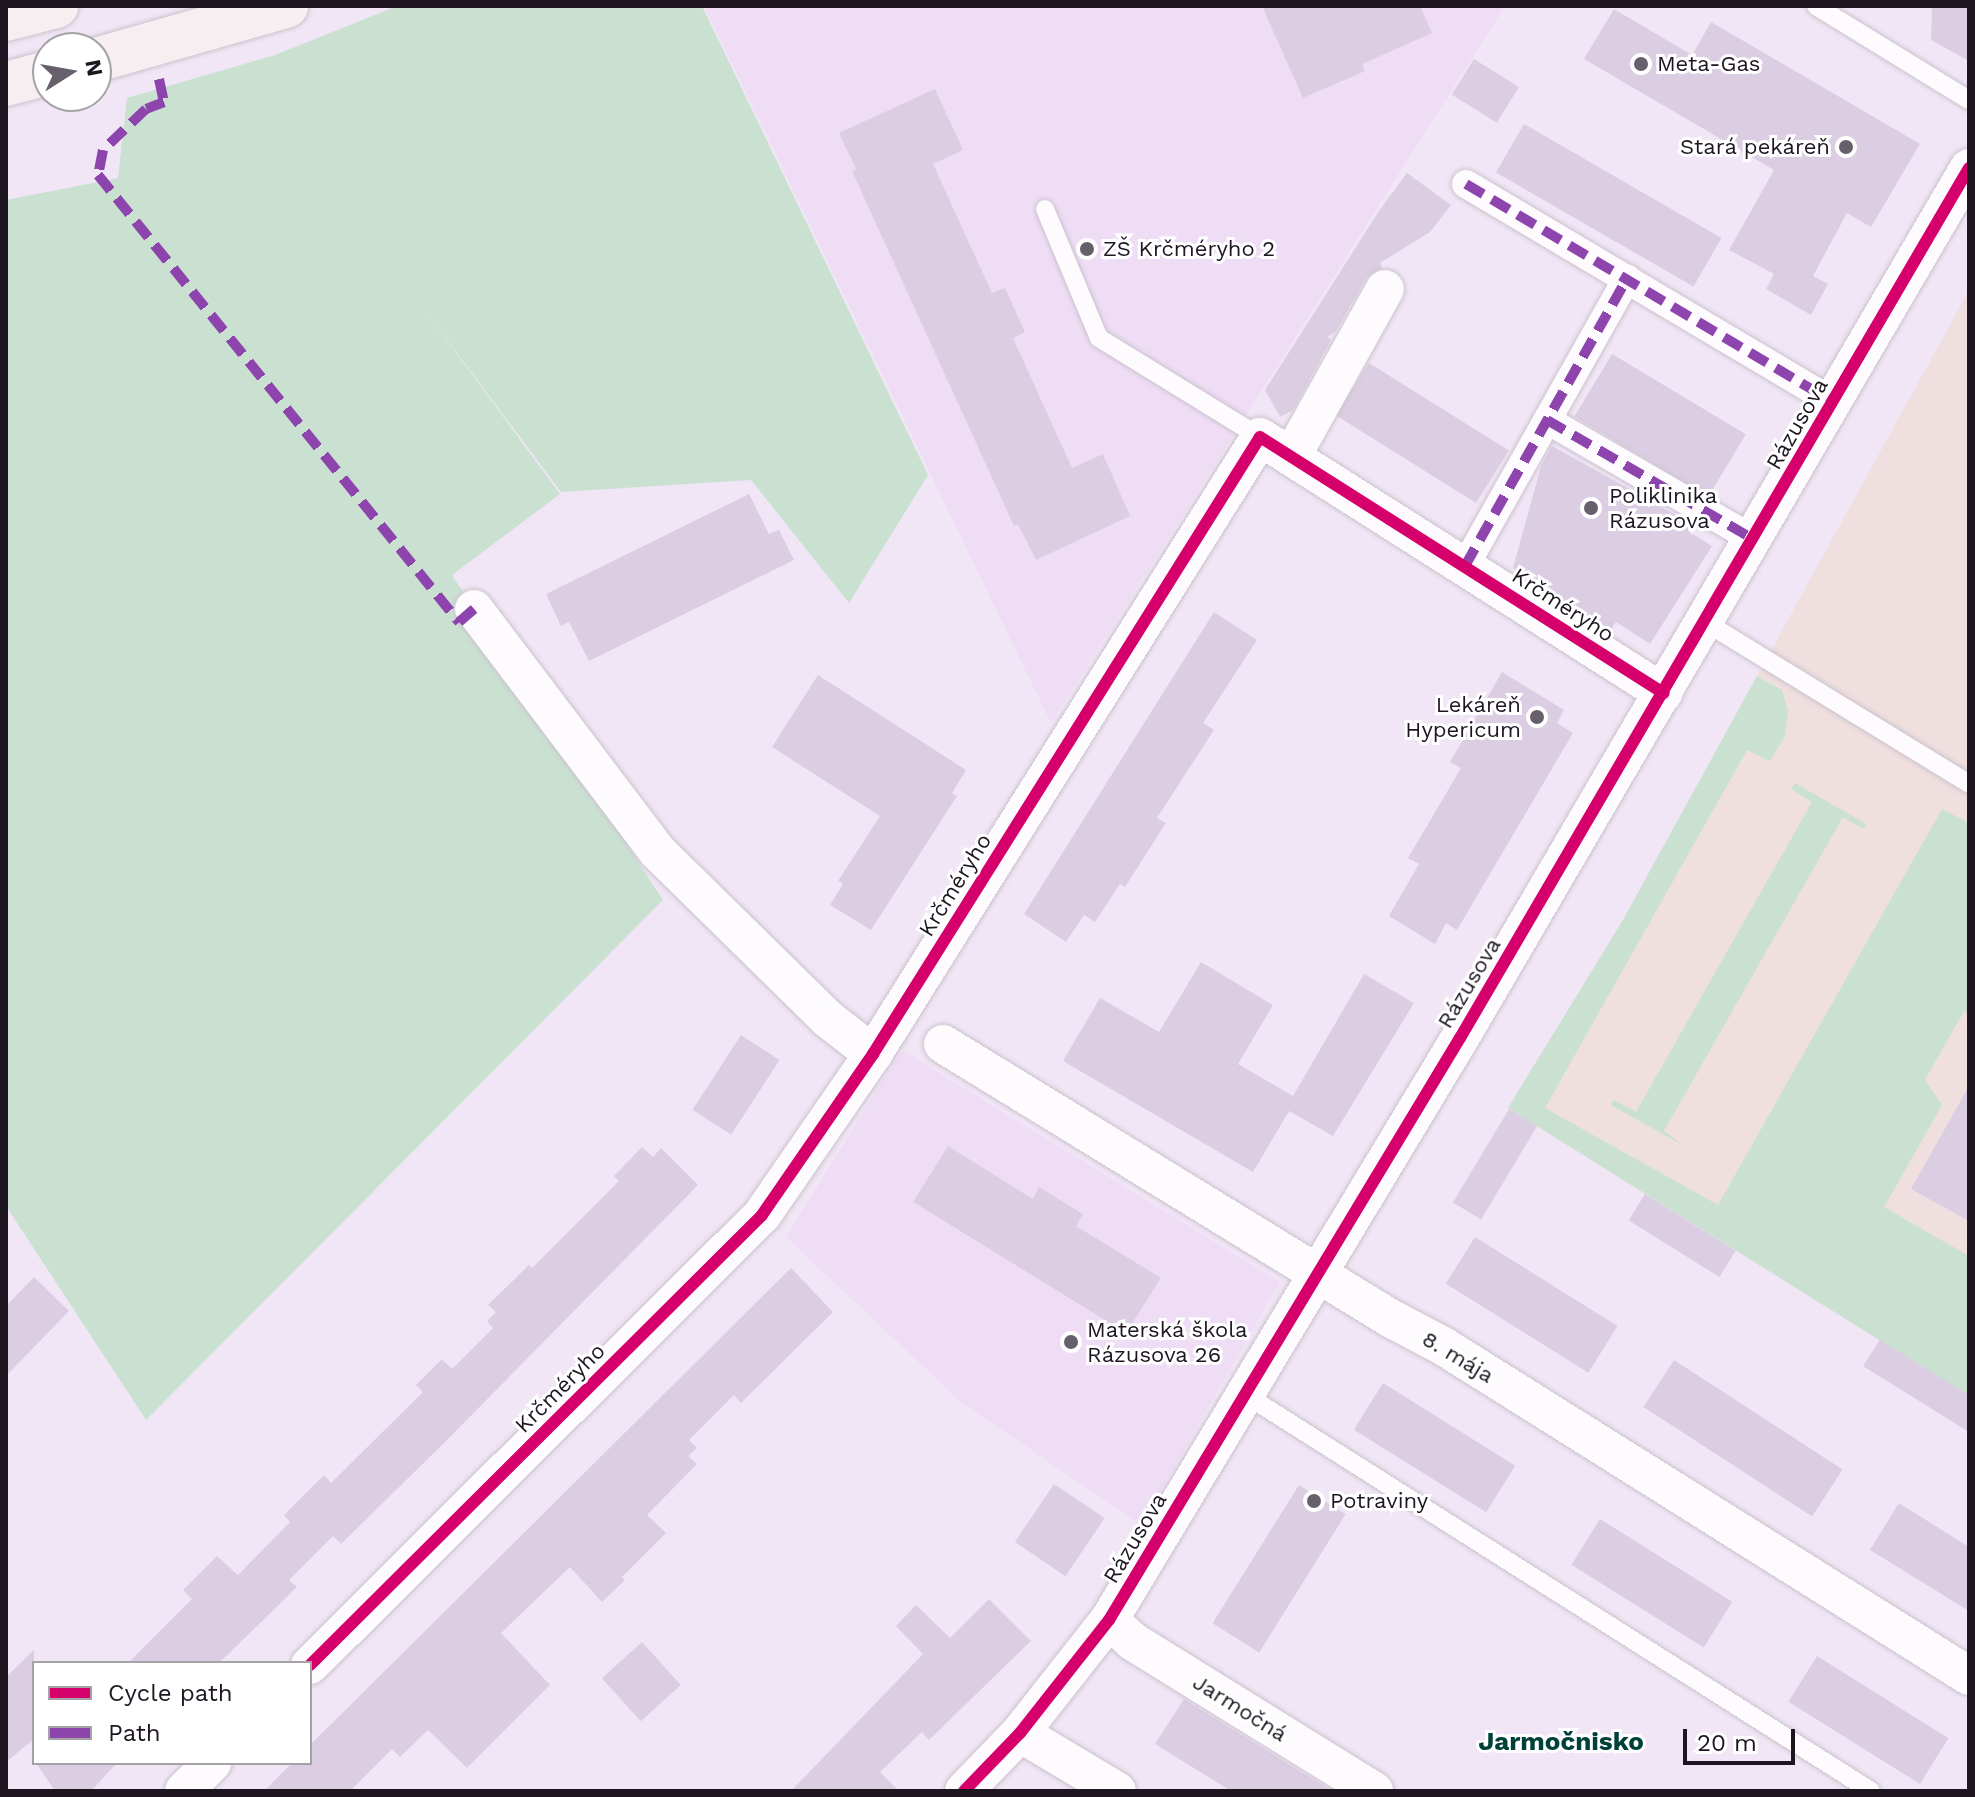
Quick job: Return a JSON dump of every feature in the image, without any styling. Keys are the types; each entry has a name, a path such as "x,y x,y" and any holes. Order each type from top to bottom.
{"main road":[{"path":"6,19 56,6"},
{"path":"112,55 286,6"},
{"path":"6,84 32,77"}],"street":[{"name":"Rázusova","path":"964,1791 1020,1733 1109,1620 1320,1273 1664,693 1969,169"},
{"path":"1466,184 1833,402"},
{"path":"1465,566 1627,279"},
{"path":"1292,456 1385,289"},
{"path":"1547,420 1753,539"},
{"name":"Krčméryho","path":"312,1663 762,1215 873,1054 1260,437 1664,693"},
{"path":"474,609 657,851 828,1019 873,1054"},
{"name":"8. mája","path":"943,1044 1320,1273 1969,1676"},
{"name":"Jarmočná","path":"1109,1620 1132,1641 1374,1791"},
{"path":"1020,1733 1117,1791"},
{"path":"184,1791 210,1765"}],"lane":[{"path":"1816,6 1969,100"},
{"path":"1045,209 1099,338 1260,437"},
{"path":"1705,622 1969,784"},
{"path":"1246,1395 1871,1791"}],"shaded area":[{"name":"ZŠ Krčméryho 2","path":"704,6 1505,6 1051,723"},
{"path":"1969,290 1969,1396 1508,1108 1623,920"},
{"name":"Materská škola Rázusova 26","path":"902,1050 1280,1282 1141,1525 961,1402 786,1237"}],"green space":[{"path":"397,6 702,6 928,475 849,603 751,480 561,492 421,305 560,494 452,575 663,900 146,1420 6,1206 6,200 118,178 127,98 275,55"},
{"path":"1757,676 1782,690 1788,711 1785,736 1770,761 1747,750 1545,1108 1718,1205 1942,809 1969,823 1969,1014 1964,1011 1925,1080 1942,1105 1884,1207 1969,1256 1969,1396 1508,1108 1623,920"},
{"path":"1795,783 1866,824 1863,829 1843,817 1664,1131 1684,1146 1611,1105 1614,1100 1636,1112 1812,802 1791,789"}],"building":[{"path":"1262,6 1420,6 1432,33 1362,64 1365,71 1303,98"},
{"path":"1932,6 1969,6 1969,61 1931,40"},
{"path":"1614,9 1692,55 1711,22 1920,144 1871,227 1847,213 1813,276 1828,284 1811,315 1766,289 1774,274 1729,250 1774,170 1584,59"},
{"path":"1474,59 1519,87 1497,123 1452,95"},
{"path":"935,89 963,150 933,164 992,293 1005,288 1025,332 1013,338 1072,468 1103,454 1130,516 1036,560 1018,524 1014,526 852,171 856,169 839,133"},
{"path":"1524,124 1721,238 1693,286 1496,172"},
{"path":"1407,173 1451,205 1430,232 1380,263 1382,268 1366,278 1336,331 1327,337 1331,340 1293,410 1280,417 1265,390 1379,211"},
{"path":"1612,354 1746,434 1708,497 1574,417"},
{"path":"1369,363 1509,450 1476,503 1336,416"},
{"name":"Poliklinika Rázusova","path":"1552,446 1692,524 1688,531 1712,546 1650,644 1616,622 1610,631 1513,568 1541,466"},
{"path":"749,494 769,534 779,530 794,560 589,661 569,622 561,626 546,594"},
{"path":"1214,612 1257,640 1203,723 1214,730 1157,818 1166,823 1125,887 1120,884 1095,922 1084,915 1066,942 1024,914"},
{"path":"1502,672 1564,710 1557,723 1573,733 1457,930 1446,923 1435,944 1389,916 1419,864 1408,858 1461,768 1450,762"},
{"path":"818,675 966,770 952,793 957,796 871,930 830,905 843,884 838,881 880,816 772,747"},
{"path":"1201,962 1273,1005 1238,1064 1293,1096 1364,974 1414,1003 1333,1136 1289,1111 1253,1172 1063,1061 1100,998 1159,1032"},
{"path":"741,1035 780,1060 731,1135 693,1110"},
{"path":"1969,1086 1969,1221 1911,1189"},
{"path":"1509,1109 1537,1126 1481,1219 1453,1202"},
{"path":"948,1146 1033,1199 1039,1187 1083,1214 1076,1226 1161,1278 1126,1333 913,1202"},
{"path":"642,1147 653,1157 661,1148 698,1185 341,1544 333,1536 289,1580 297,1587 221,1661 130,1661 192,1599 183,1590 217,1556 238,1575 290,1522 284,1515 324,1475 331,1483 423,1392 416,1385 442,1359 452,1369 493,1328 487,1321 496,1312 488,1305 529,1265 532,1268 619,1181 614,1176"},
{"path":"1645,1194 1736,1251 1719,1277 1629,1220"},
{"path":"1475,1237 1617,1326 1588,1373 1446,1284"},
{"path":"791,1268 833,1312 741,1403 734,1395 689,1440 697,1448 688,1456 697,1464 647,1515 666,1533 622,1577 625,1580 602,1602 570,1567 501,1633 550,1685 467,1768 428,1730 400,1757 392,1749 350,1791 264,1791 290,1765 312,1765 312,1743"},
{"path":"34,1277 69,1311 6,1376 6,1306"},
{"path":"1880,1340 1969,1395 1969,1432 1863,1366"},
{"path":"1674,1360 1843,1469 1812,1516 1644,1407"},
{"path":"1383,1383 1515,1466 1486,1512 1354,1430"},
{"path":"1054,1484 1105,1518 1065,1576 1015,1542"},
{"path":"1299,1485 1346,1514 1259,1652 1213,1623"},
{"path":"1899,1503 1969,1547 1969,1611 1870,1550"},
{"path":"1600,1519 1732,1602 1704,1647 1571,1565"},
{"path":"989,1599 1031,1641 929,1740 922,1732 880,1772 899,1791 791,1791 923,1654 896,1626 916,1605 950,1638"},
{"path":"642,1642 681,1685 641,1721 602,1678"},
{"path":"34,1650 32,1741 6,1762 6,1677"},
{"path":"1817,1656 1948,1738 1920,1784 1788,1702"},
{"path":"1184,1699 1332,1791 1231,1791 1155,1744"},
{"path":"37,1765 115,1765 91,1791 55,1791"}],"marked path":[{"path":"159,79 164,102 146,109 103,150 98,175 459,622 474,609"},
{"path":"1466,184 1833,402"},
{"path":"1465,566 1627,279"},
{"path":"1547,420 1753,539"}],"cycle path":[{"path":"964,1791 1020,1733 1109,1620 1460,1038 1969,168"},
{"path":"312,1663 762,1215 873,1054 1260,437 1664,693"}],"place":[{"name":"Meta-Gas","path":"1641,64"},
{"name":"Stará pekáreň","path":"1846,147"},
{"name":"ZŠ Krčméryho 2","path":"1087,249"},
{"name":"Poliklinika Rázusova","path":"1591,508"},
{"name":"Lekáreň Hypericum","path":"1537,717"},
{"name":"Materská škola Rázusova 26","path":"1071,1342"},
{"name":"Potraviny","path":"1314,1501"}],"district":[{"name":"Jarmočnisko","path":"1561,1742"}]}
